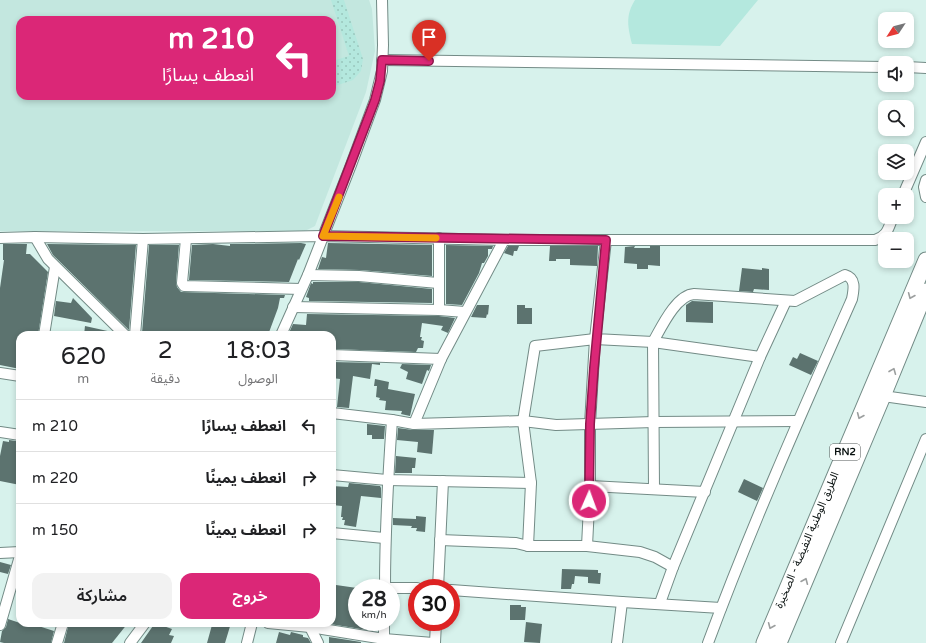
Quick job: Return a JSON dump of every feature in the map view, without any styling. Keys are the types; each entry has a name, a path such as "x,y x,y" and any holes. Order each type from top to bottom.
{"highway":[{"name":"الطريق الوطنية النفيضة - الصخيرة","path":"764,643 926,260"},
{"name":"الطريق الوطنية النفيضة - الصخيرة","path":"779,643 926,291"}],"street":[{"path":"283,331 308,275 375,100 380,81 382,60 382,0"},
{"path":"382,60 878,67"},
{"path":"914,67 926,68"},
{"path":"906,188 926,142"},
{"path":"926,180 924,187 926,197"},
{"path":"0,241 35,236 143,240 323,236 504,240 875,240 883,238 890,224"},
{"path":"35,236 44,253 121,331"},
{"path":"439,238 439,310"},
{"path":"186,239 182,283 184,286 301,289"},
{"path":"135,331 143,240"},
{"path":"414,424 441,359 504,240"},
{"path":"587,546 590,486 590,424 595,340 606,240"},
{"path":"45,331 56,266"},
{"path":"308,275 359,276 438,284"},
{"path":"654,489 653,342 679,302 690,294 795,301 845,275 853,280 854,290 852,299 798,421 708,643"},
{"path":"660,603 673,567 760,357 786,301"},
{"path":"294,307 439,310 466,312"},
{"path":"528,546 531,483 523,421 535,346 595,340 653,342 760,357"},
{"path":"336,355 441,359"},
{"path":"0,373 16,375"},
{"path":"883,396 926,402"},
{"path":"336,413 414,424 523,421 556,425 654,422 798,421"},
{"path":"385,579 384,538 392,420"},
{"path":"0,432 16,434"},
{"path":"841,643 926,439"},
{"path":"336,476 387,480 531,483"},
{"path":"438,579 443,481"},
{"path":"590,486 705,492"},
{"path":"336,533 384,538"},
{"path":"440,540 516,543 528,546 587,546 640,552 655,557 673,567"},
{"path":"0,553 16,552"},
{"path":"0,625 16,570"},
{"path":"460,591 721,608"},
{"path":"617,643 622,602"},
{"path":"57,643 62,627"},
{"path":"130,643 142,627"},
{"path":"247,643 251,627"},
{"path":"310,627 318,643"},
{"path":"318,627 384,641 434,643 435,631"}],"shaded area":[{"path":"0,0 369,0 372,9 375,51 366,92 315,226 305,231 0,231"},
{"path":"331,0 344,0 363,59 361,71 353,80 336,86 336,60 349,56"},
{"path":"635,0 758,0 720,46 632,44 628,22 630,11"}],"building":[{"path":"328,243 432,245 432,276 360,270 318,269 322,257 326,258"},
{"path":"3,244 27,244 26,254 30,254 48,272 39,331 16,331 16,368 0,365 0,288"},
{"path":"47,244 136,245 129,330 53,255"},
{"path":"213,244 230,246 230,244 306,244 289,282 189,280 192,245"},
{"path":"149,245 179,245 176,282 177,287 181,292 285,295 284,298 280,298 269,331 142,331"},
{"path":"446,245 493,246 492,249 488,249 488,256 484,263 482,263 479,273 462,305 446,304"},
{"path":"508,246 519,246 517,251 514,251 513,256 504,253"},
{"path":"550,246 598,246 597,266 570,265 570,259 556,259 556,261 549,261"},
{"path":"635,246 634,248 650,248 650,246 660,246 660,266 648,265 648,269 637,269 637,264 624,263 625,247"},
{"path":"742,268 762,270 762,268 769,269 769,290 754,289 753,292 739,291"},
{"path":"313,282 359,282 432,289 432,303 309,301 309,298 306,297 311,283 313,284"},
{"path":"73,298 92,318 91,323 54,316 56,301 71,303"},
{"path":"692,301 713,302 713,323 686,322 686,305"},
{"path":"477,305 489,305 488,315 487,314 486,318 471,317"},
{"path":"517,305 525,305 525,308 532,308 532,324 517,324"},
{"path":"307,314 439,316 455,318 448,333 441,330 443,326 422,323 420,337 422,337 421,340 424,341 423,348 418,348 416,352 336,349 336,331 290,331 293,324 306,325"},
{"path":"85,326 108,331 84,331"},
{"path":"800,353 818,361 811,375 789,365 793,357 797,359"},
{"path":"336,362 380,363 380,365 372,364 370,379 353,376 349,408 337,407 340,379 336,378"},
{"path":"402,364 431,365 429,371 427,370 422,384 406,379 408,372 400,368"},
{"path":"375,379 389,382 388,389 415,394 410,416 401,414 402,411 385,410 386,401 379,400 380,398 376,397 377,386 374,386"},
{"path":"367,424 385,426 384,439 372,439 372,435 367,435"},
{"path":"398,428 434,430 432,454 417,452 418,442 397,440"},
{"path":"9,440 16,441 16,484 0,481 0,456 3,441 9,442"},
{"path":"396,456 416,458 415,468 412,468 412,473 395,473"},
{"path":"744,479 763,488 757,501 738,492"},
{"path":"349,483 380,486 381,488 381,498 361,496 356,527 344,525 345,520 342,520 343,517 341,517 342,506 336,505 336,486 348,487"},
{"path":"416,516 426,517 425,532 416,531 417,528 411,528 412,526 393,525 393,518 416,519"},
{"path":"0,562 11,565 8,574 0,572"},
{"path":"562,569 598,570 598,573 601,573 600,584 588,583 588,577 575,576 574,584 572,584 571,589 561,589"},
{"path":"336,585 348,587 348,627 336,625"},
{"path":"510,605 521,605 521,607 526,607 525,620 510,620"},
{"path":"8,619 16,622 16,627 42,627 54,631 51,643 0,642 2,631 6,627"},
{"path":"526,622 542,624 540,643 524,642"},
{"path":"68,627 125,627 112,643 64,643"},
{"path":"152,627 166,627 172,629 169,635 174,636 171,643 141,643"},
{"path":"211,627 230,627 225,643 207,643"},
{"path":"279,632 290,635 291,632 303,635 303,637 308,638 311,643 276,643"},
{"path":"329,637 361,642 361,643 329,643"}],"slow traffic":[{"path":"339,197 323,236 436,238"}],"route":[{"path":"429,61 382,60 382,71 375,100 323,236 504,240 606,240 595,340 590,424 589,501"}]}
